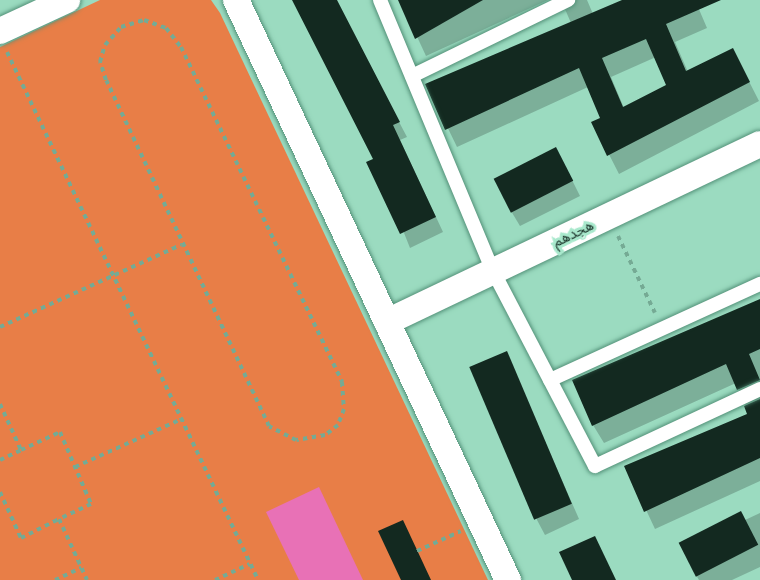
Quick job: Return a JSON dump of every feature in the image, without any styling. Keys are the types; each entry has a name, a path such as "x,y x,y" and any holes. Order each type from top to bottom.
{"street":[{"path":"0,31 67,0"},
{"path":"236,0 508,580"},
{"name":"هجدهم","path":"387,322 760,144"}],"lane":[{"path":"380,0 493,271 595,466 760,389"},
{"path":"412,76 568,0"},
{"path":"550,380 760,284"}],"path":[{"path":"144,20 166,28 182,47 342,382 338,425 325,435 296,440 269,426 181,245 100,62 105,45 121,27 144,20"},
{"path":"0,46 115,276 258,580"},
{"path":"609,216 662,329"},
{"path":"0,327 181,245"},
{"path":"0,404 21,450"},
{"path":"75,467 182,419"},
{"path":"0,460 60,432 91,504 21,538 2,503 0,492"},
{"path":"59,519 87,580"},
{"path":"417,550 481,522"},
{"path":"215,580 250,564"},
{"path":"55,580 81,568"}],"shaded area":[{"path":"100,0 211,0 220,13 488,580 0,580 0,47"},
{"path":"319,487 363,580 299,580 266,512"}],"building":[{"path":"292,0 337,0 400,122 393,125 436,217 400,234 366,162 373,159"},
{"path":"398,0 483,0 415,39"},
{"path":"622,0 721,0 666,24 686,71 733,48 750,82 607,156 591,122 600,118 579,68 445,130 425,84","holes":["646,39 666,85 623,107 602,58"]},
{"path":"556,147 573,181 511,213 494,179"},
{"path":"760,299 760,349 749,354 760,380 737,390 726,364 592,426 572,380"},
{"path":"507,351 572,504 534,520 469,367"},
{"path":"760,399 760,458 644,512 624,466 747,414 744,406"},
{"path":"741,511 758,545 696,577 679,543"},
{"path":"403,520 431,580 401,580 378,531"},
{"path":"595,536 616,580 572,580 559,552"}]}
